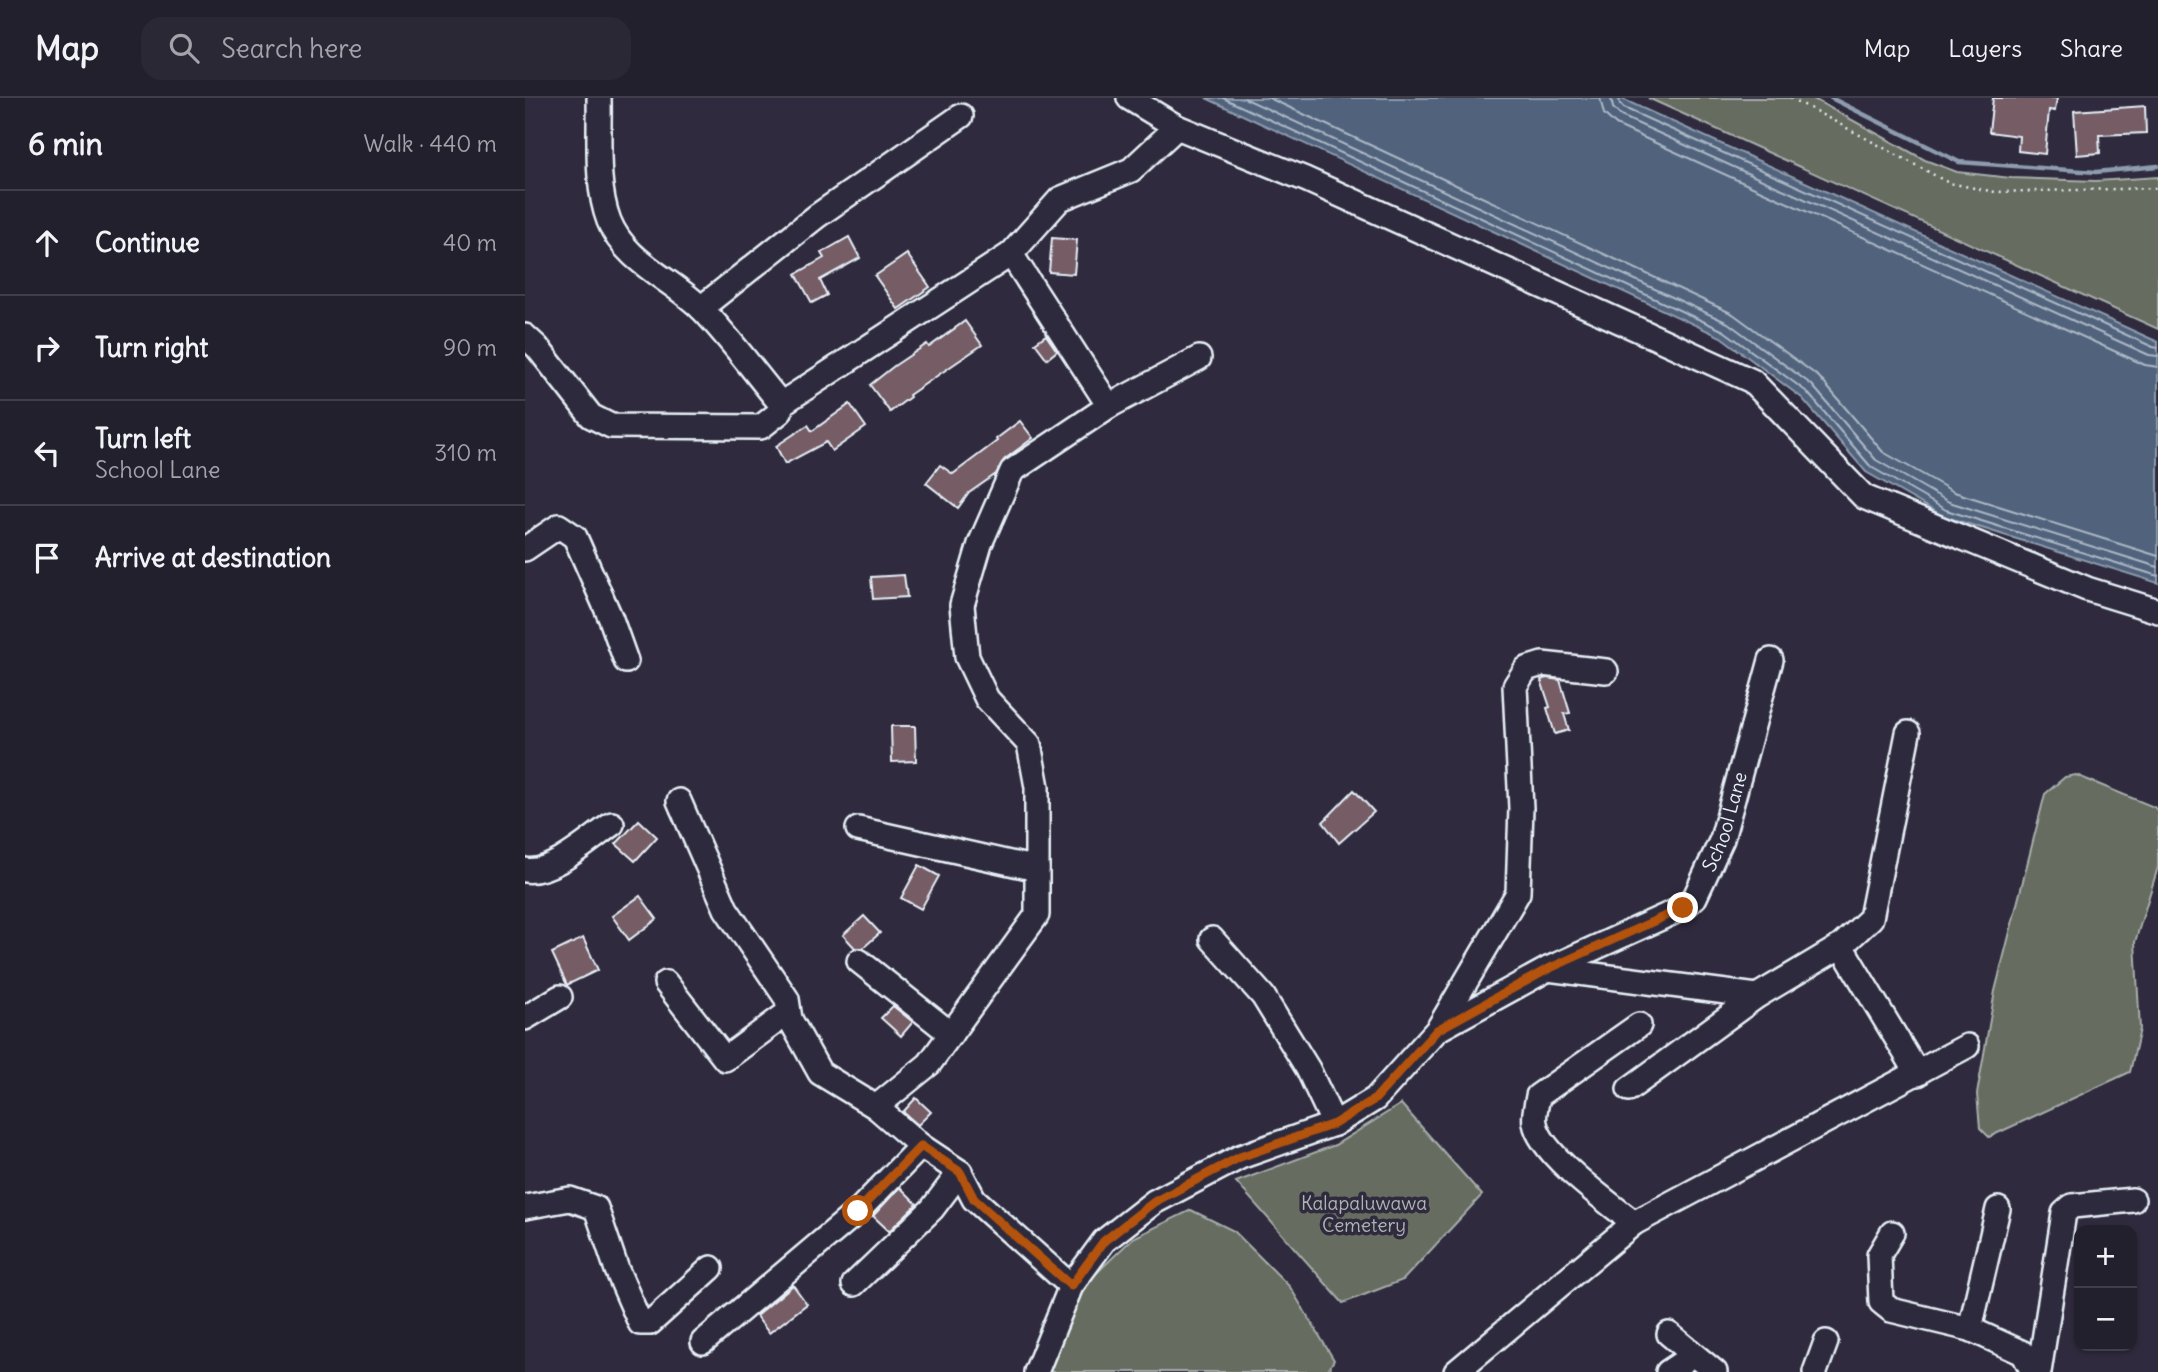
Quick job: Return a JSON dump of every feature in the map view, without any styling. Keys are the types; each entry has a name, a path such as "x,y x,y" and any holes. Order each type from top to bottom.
{"street":[{"path":"525,336 537,347 591,416 611,426 761,427 780,412 781,404 701,308 629,253 609,222 601,187 599,98"},
{"path":"1129,98 1177,127 1305,179 1752,381 1864,497 2087,589 2158,611"},
{"path":"701,308 817,216 961,116"},
{"path":"781,404 1011,254 1060,199 1131,170 1177,127"},
{"path":"1011,254 1109,406"},
{"path":"876,1107 929,1064 1037,915 1037,787 1030,744 987,699 967,657 962,605 980,544 1012,471 1109,406 1199,358"},
{"path":"525,549 559,526 575,537 626,660"},
{"name":"School Lane","path":"1036,1372 1071,1286 1104,1241 1154,1202 1240,1157 1334,1124 1375,1099 1437,1030 1548,969 1683,908 1695,897 1722,839 1771,660"},
{"path":"1437,1030 1518,893 1521,808 1515,686 1527,669 1542,664 1606,671"},
{"path":"1629,1089 1757,996 1841,946 1871,918 1908,733"},
{"path":"680,801 726,909 787,999 790,1019 820,1073 876,1107 921,1146 960,1172 974,1199 1071,1286"},
{"path":"525,870 533,872 556,863 612,824"},
{"path":"858,829 1037,869"},
{"path":"1212,939 1263,996 1308,1069 1334,1124"},
{"path":"1841,946 1918,1074"},
{"path":"859,961 951,1034"},
{"path":"1548,969 1757,996"},
{"path":"666,983 725,1059 782,1017 790,1019"},
{"path":"525,1018 560,997"},
{"path":"1634,1223 1578,1178 1541,1139 1534,1122 1538,1096 1639,1025"},
{"path":"1456,1372 1634,1223 1968,1046"},
{"path":"703,1342 858,1211 921,1146"},
{"path":"854,1284 932,1209 960,1172"},
{"path":"525,1207 570,1199 596,1208 617,1270 640,1323 650,1323 711,1268"},
{"path":"2039,1372 2064,1213 2072,1206 2133,1200"},
{"path":"1970,1329 1998,1209"},
{"path":"1892,1233 1878,1255 1881,1302 1891,1310 1970,1329 2023,1353 2033,1372"},
{"path":"1669,1334 1715,1372"},
{"path":"1815,1372 1826,1342"},
{"path":"1668,1372 1683,1362 1690,1351"}],"path":[{"path":"1791,98 1949,183 1995,192 2158,188"}],"green space":[{"path":"1648,98 1812,98 1925,160 1957,172 2011,178 2096,181 2158,177 2158,329"},
{"path":"2076,775 2158,811 2158,867 2135,942 2140,1029 2130,1072 1989,1137 1980,1128 1977,1094 1995,991 2045,794 2065,777"},
{"name":"Kalapaluwawa Cemetery","path":"1401,1104 1482,1195 1403,1280 1343,1303 1236,1182 1335,1145"},
{"path":"1191,1210 1234,1231 1290,1287 1334,1360 1327,1372 1050,1372 1078,1291 1133,1238"}],"water":[{"path":"1206,98 1620,98 2158,342 2158,583 1943,516 1866,472 1802,398 1721,337"}],"building":[{"path":"1993,98 2057,98 2055,111 2049,110 2045,154 2018,151 2019,136 1989,132"},
{"path":"2145,106 2146,133 2099,135 2100,153 2077,155 2074,111"},
{"path":"849,237 860,258 820,280 827,295 812,303 796,274 824,258 821,253"},
{"path":"1052,238 1077,240 1074,274 1049,272"},
{"path":"907,254 930,287 898,309 875,276"},
{"path":"965,321 982,345 909,395 910,397 890,412 870,385 894,366 927,344 929,347"},
{"path":"1046,335 1057,351 1047,359 1035,343"},
{"path":"850,404 866,427 832,451 826,442 785,464 776,446 808,425 812,431"},
{"path":"1020,421 1033,438 1004,460 996,474 969,493 958,508 926,483 940,465 953,474"},
{"path":"904,575 907,597 873,599 871,577"},
{"path":"1541,680 1560,680 1570,713 1564,714 1569,730 1555,734"},
{"path":"891,726 915,726 916,761 892,762"},
{"path":"1354,790 1374,812 1339,843 1323,822"},
{"path":"639,820 657,837 635,861 616,844"},
{"path":"919,865 939,876 921,909 901,898"},
{"path":"640,896 657,919 629,940 612,916"},
{"path":"864,916 880,933 863,948 855,948 843,935"},
{"path":"583,938 598,970 567,985 552,953"},
{"path":"893,1006 913,1022 901,1036 881,1018"},
{"path":"916,1098 931,1112 918,1125 903,1112"},
{"path":"900,1187 917,1204 889,1231 873,1216"},
{"path":"793,1285 807,1304 769,1333 756,1316"}],"waterway":[{"path":"1831,98 1959,162 2096,172 2158,166"}],"route":[{"path":"858,1211 921,1146 960,1172 974,1199 1071,1286 1104,1241 1154,1202 1240,1157 1334,1124 1375,1099 1437,1030 1548,969 1683,908"}]}
